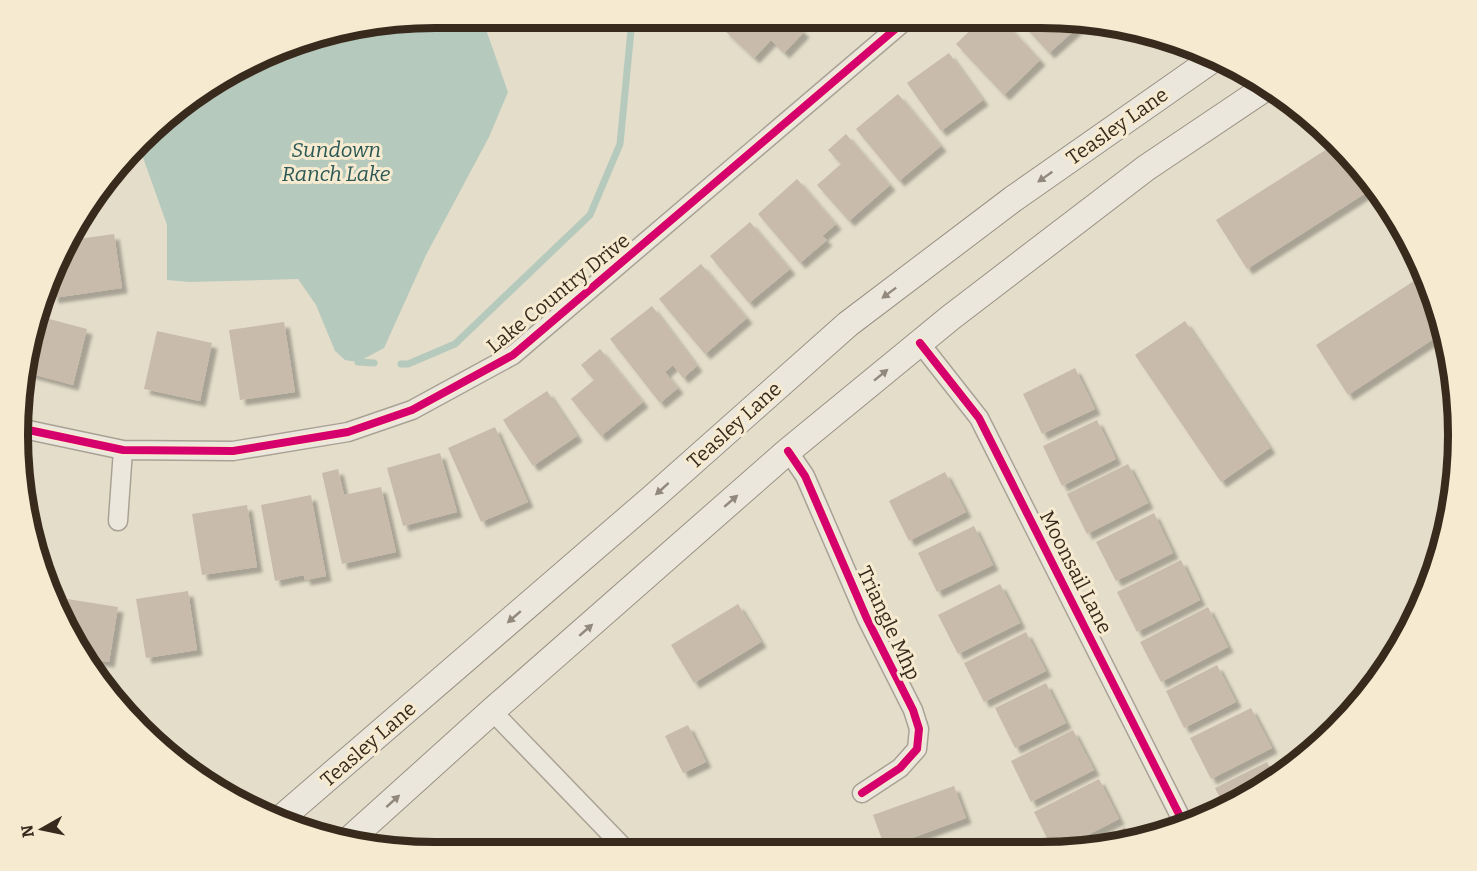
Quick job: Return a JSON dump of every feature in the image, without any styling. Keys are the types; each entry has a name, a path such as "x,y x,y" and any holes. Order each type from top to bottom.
{"main road":[{"name":"Teasley Lane","path":"286,814 651,499 848,324 1013,199 1207,63"},
{"path":"355,835 788,451 921,343 1146,168 1259,92"}],"street":[{"name":"Lake Country Drive","path":"28,430 123,450 233,451 348,432 412,410 513,355 574,306 897,28"},
{"name":"Moonsail Lane","path":"921,343 979,418 1181,818"},
{"path":"118,521 123,450"},
{"name":"Triangle Mhp","path":"788,451 805,476 867,619 913,710 919,729 917,749 906,762 862,793"},
{"path":"492,711 618,842"}],"water":[{"name":"Sundown Ranch Lake","path":"486,28 508,92 489,137 426,255 384,348 358,362 345,360 335,351 316,305 298,279 190,282 167,280 167,225 142,154 167,130 209,97 255,70 330,42 409,29"}],"building":[{"path":"726,28 800,28 804,32 784,53 771,40 754,58 724,30"},
{"path":"973,28 1010,28 1040,60 1004,95 956,44"},
{"path":"1026,28 1075,30 1049,53"},
{"path":"949,53 983,100 941,131 907,83"},
{"path":"898,94 941,146 899,181 856,129"},
{"path":"846,134 890,185 849,221 817,185 841,164 828,150"},
{"path":"1329,148 1367,192 1247,269 1216,220"},
{"path":"797,179 836,224 822,236 827,240 800,263 758,214"},
{"path":"750,222 790,269 749,303 710,256"},
{"path":"114,234 122,288 53,298 70,255 79,239"},
{"path":"701,264 747,318 705,354 659,299"},
{"path":"1417,279 1437,337 1348,395 1316,345"},
{"path":"652,306 697,366 683,378 673,365 665,372 678,388 660,403 610,339"},
{"path":"46,318 87,329 73,385 33,374"},
{"path":"1185,321 1270,448 1221,482 1135,355"},
{"path":"284,322 295,392 240,400 229,330"},
{"path":"157,331 212,343 200,401 144,389"},
{"path":"600,349 643,402 601,436 571,399 594,380 581,365"},
{"path":"1075,368 1095,409 1042,434 1023,394"},
{"path":"547,391 577,436 533,466 503,420"},
{"path":"1097,420 1116,459 1062,486 1043,446"},
{"path":"495,427 528,502 481,522 448,448"},
{"path":"440,453 457,512 403,526 387,468"},
{"path":"1128,464 1148,503 1087,534 1067,494"},
{"path":"338,469 344,495 381,487 396,552 342,564 322,473"},
{"path":"945,472 966,512 909,541 889,501"},
{"path":"311,495 326,576 305,580 304,575 275,581 261,505"},
{"path":"247,505 257,567 202,575 192,514"},
{"path":"1154,513 1173,553 1116,581 1096,542"},
{"path":"974,526 993,565 937,592 918,553"},
{"path":"1181,560 1200,600 1137,632 1117,592"},
{"path":"1000,584 1020,623 958,654 938,615"},
{"path":"188,591 197,650 146,658 136,599"},
{"path":"62,598 118,607 109,662 96,660"},
{"path":"738,604 761,642 694,683 671,645"},
{"path":"1208,607 1228,647 1161,682 1140,642"},
{"path":"1026,632 1046,671 984,702 964,663"},
{"path":"1217,665 1236,702 1184,728 1166,691"},
{"path":"1046,683 1066,723 1015,748 995,708"},
{"path":"1251,708 1272,748 1211,779 1190,738"},
{"path":"688,725 706,762 683,773 665,736"},
{"path":"1073,730 1094,770 1031,802 1011,761"},
{"path":"1267,762 1272,771 1222,801 1215,788"},
{"path":"1099,779 1119,819 1075,841 1049,842 1034,812"},
{"path":"954,786 966,818 901,842 883,842 873,815"},
{"path":"1125,827 1128,833 1121,835 1104,838"}],"waterway":[{"path":"401,364 408,364 455,344 590,215 620,144 632,28"},
{"path":"358,362 374,363"}],"cycle path":[{"path":"28,430 123,450 233,451 348,432 412,410 513,355 896,28"},
{"path":"920,343 979,418 1181,818"},
{"path":"788,451 805,476 867,619 913,710 919,729 917,749 900,768 862,793"}]}
